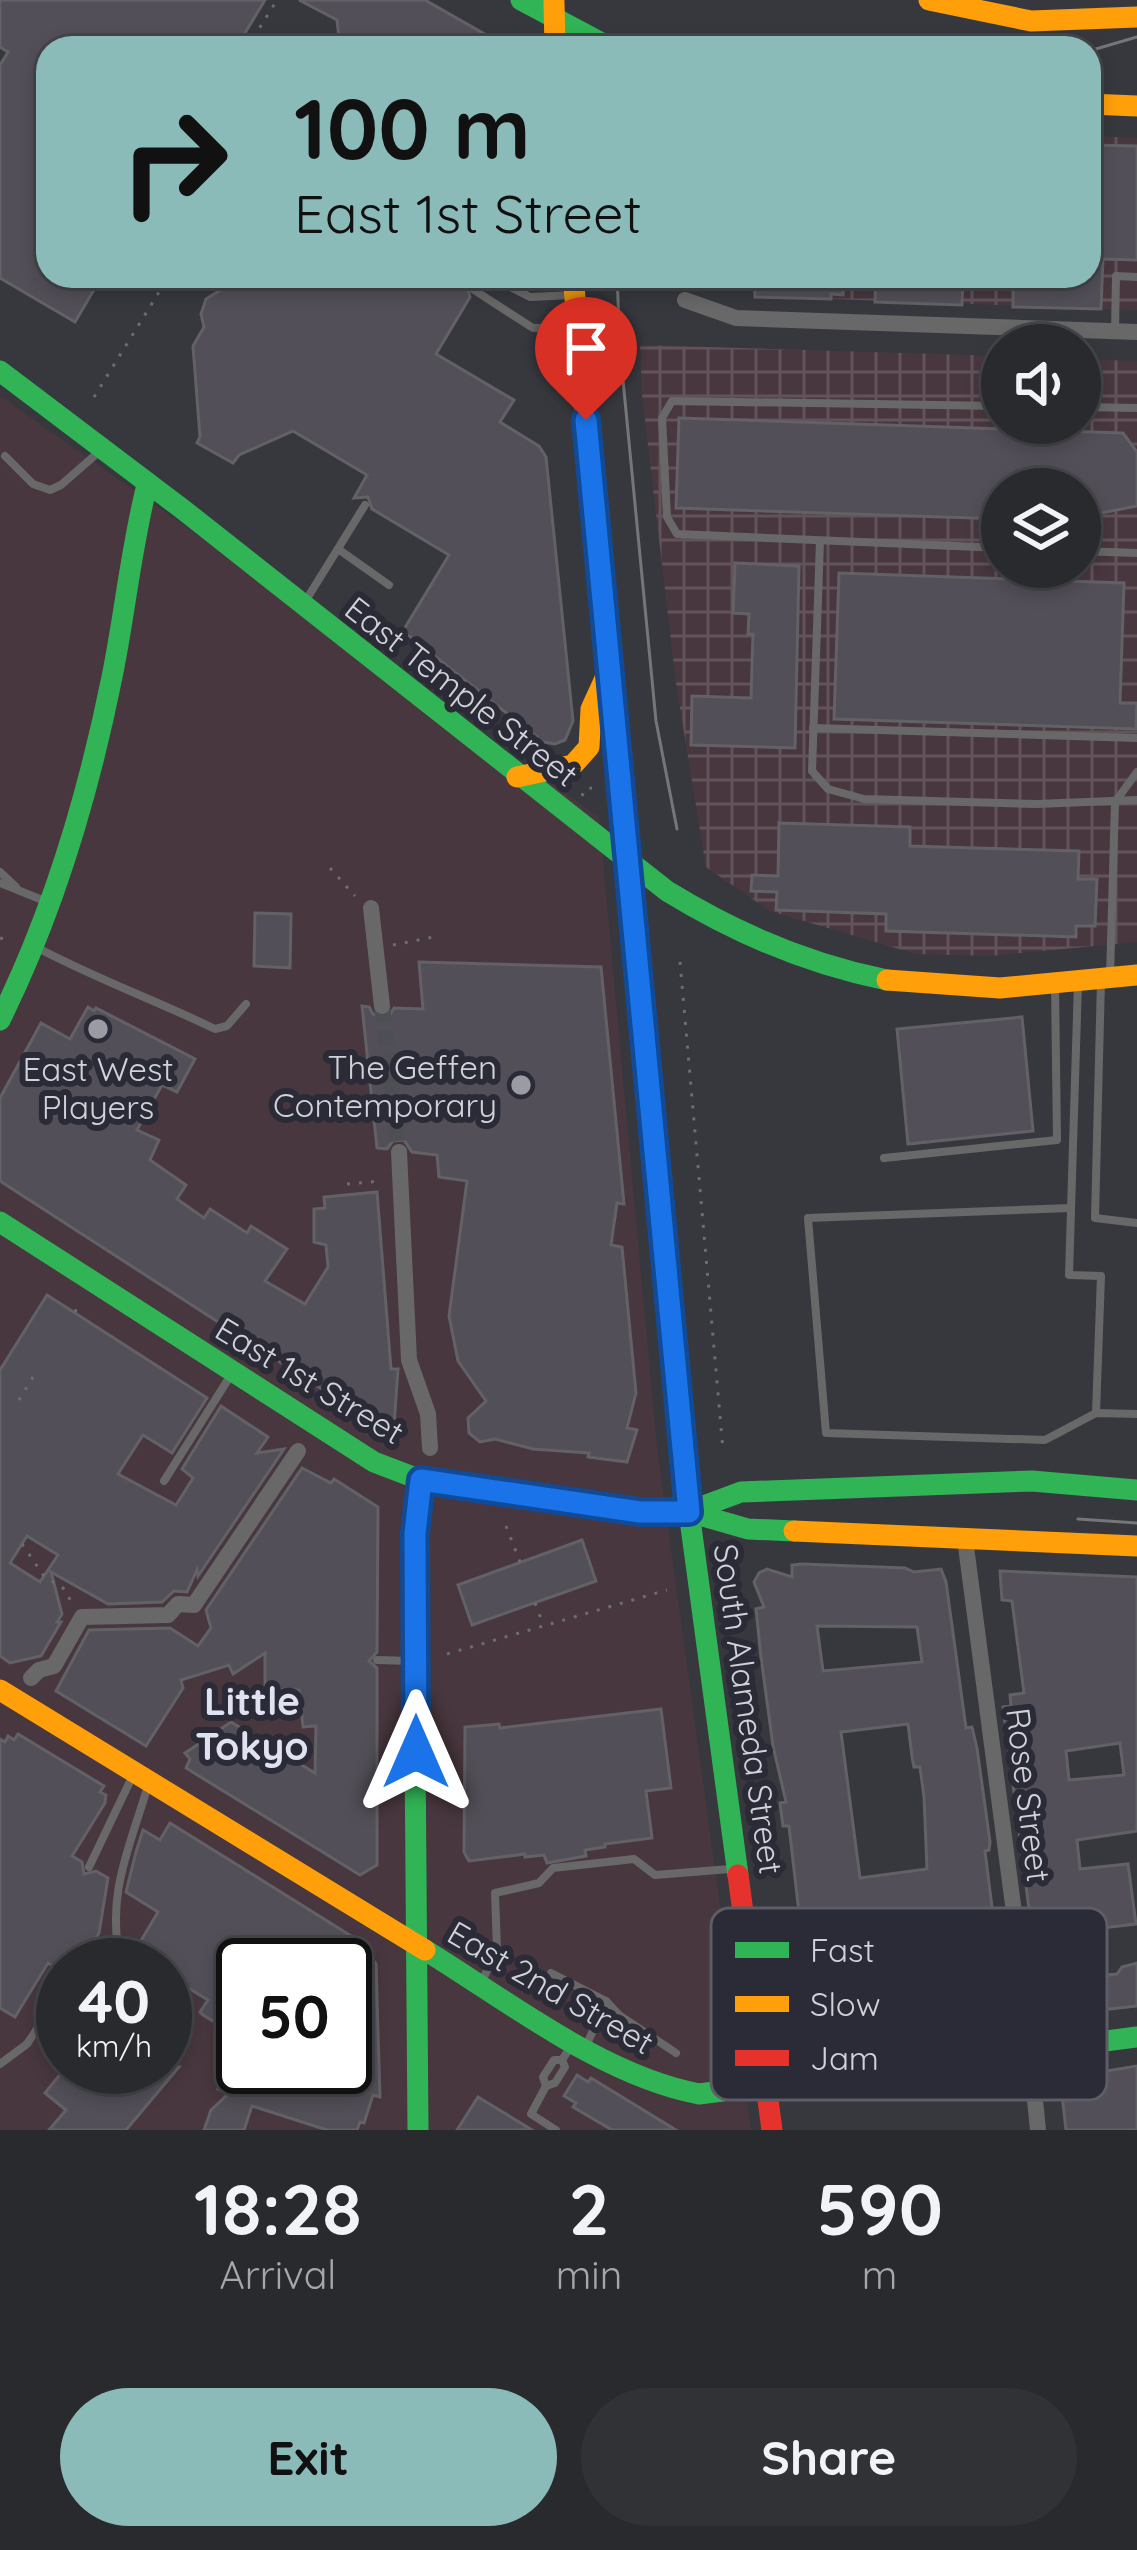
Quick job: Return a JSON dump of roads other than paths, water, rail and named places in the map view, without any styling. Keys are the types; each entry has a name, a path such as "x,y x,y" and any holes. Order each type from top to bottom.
{"main road":[{"path":"521,0 554,7 594,36"},
{"path":"929,0 1031,21 1137,17"},
{"path":"1101,104 1137,106"},
{"name":"South Alameda Street","path":"575,288 689,1512 742,1908"},
{"name":"East Temple Street","path":"0,371 625,861 726,929 794,958 926,986 1002,988 1137,975"},
{"path":"0,1020 70,852 95,756 147,485"},
{"path":"517,776 573,765 589,747 591,709 608,672"},
{"name":"East 1st Street","path":"0,1222 359,1454 421,1480 640,1512 689,1512 748,1529 1137,1546"},
{"path":"418,2130 415,1533 421,1480"},
{"name":"East 1st Street","path":"689,1512 740,1492 1032,1481 1137,1490"},
{"name":"East 2nd Street","path":"0,1690 480,1984 574,2050 656,2086 676,2092 711,2092"},
{"name":"East 2nd Street","path":"1107,2041 1137,2037"},
{"name":"South Alameda Street","path":"768,2100 772,2130"}],"street":[{"path":"685,300 736,318 1137,332"},
{"path":"371,908 382,1006"},
{"path":"399,1152 409,1360 428,1414 430,1448"},
{"path":"31,1678 55,1666 82,1617 169,1615 178,1604 194,1605 298,1450"},
{"name":"Rose Street","path":"965,1539 1012,1908"},
{"name":"Rose Street","path":"1035,2100 1038,2130"}],"lane":[{"path":"1115,331 1116,276 1137,277"},
{"path":"512,288 530,297 559,288"},
{"path":"474,290 533,328 577,326"},
{"path":"981,406 672,401 662,418 667,517 677,534 981,547"},
{"path":"1101,407 1137,408"},
{"path":"4,456 32,484 50,490 101,450"},
{"path":"302,606 364,505"},
{"path":"820,541 812,771 828,789 864,799 1036,804 1137,800"},
{"path":"338,549 389,585"},
{"path":"1101,552 1137,553"},
{"path":"813,728 1137,738"},
{"path":"1096,1413 1101,1276 1070,1276 1071,1208 1115,802 1137,772"},
{"path":"0,872 17,888"},
{"path":"0,883 51,903"},
{"path":"34,946 88,975 214,1029 227,1026 245,1004"},
{"path":"1096,979 1095,1218 1137,1223"},
{"path":"884,1157 1057,1140 1054,984"},
{"path":"1071,1208 808,1218 826,1433 1045,1440 1096,1413 1137,1414"},
{"path":"164,1481 233,1372"},
{"path":"377,1660 415,1661"},
{"path":"89,1867 142,1776"},
{"path":"115,1938 117,1882 142,1776"},
{"path":"480,1984 497,1950 496,1893 539,1883 553,1868 634,1859 655,1874 737,1868"},
{"path":"550,1973 606,2001 676,2053"},
{"path":"556,2130 530,2114 606,2001"},
{"path":"0,2064 27,2044 36,2030"}],"tunnel":[{"path":"382,1006 399,1152"}],"tram line":[{"path":"1101,48 1137,37"},
{"path":"617,288 656,721 677,829"},
{"path":"1078,1519 1137,1523"}],"place":[{"name":"East West Players","path":"98,1029"},
{"name":"The Geffen Contemporary","path":"521,1085"}],"district":[{"name":"Little Tokyo","path":"252,1722"}]}
